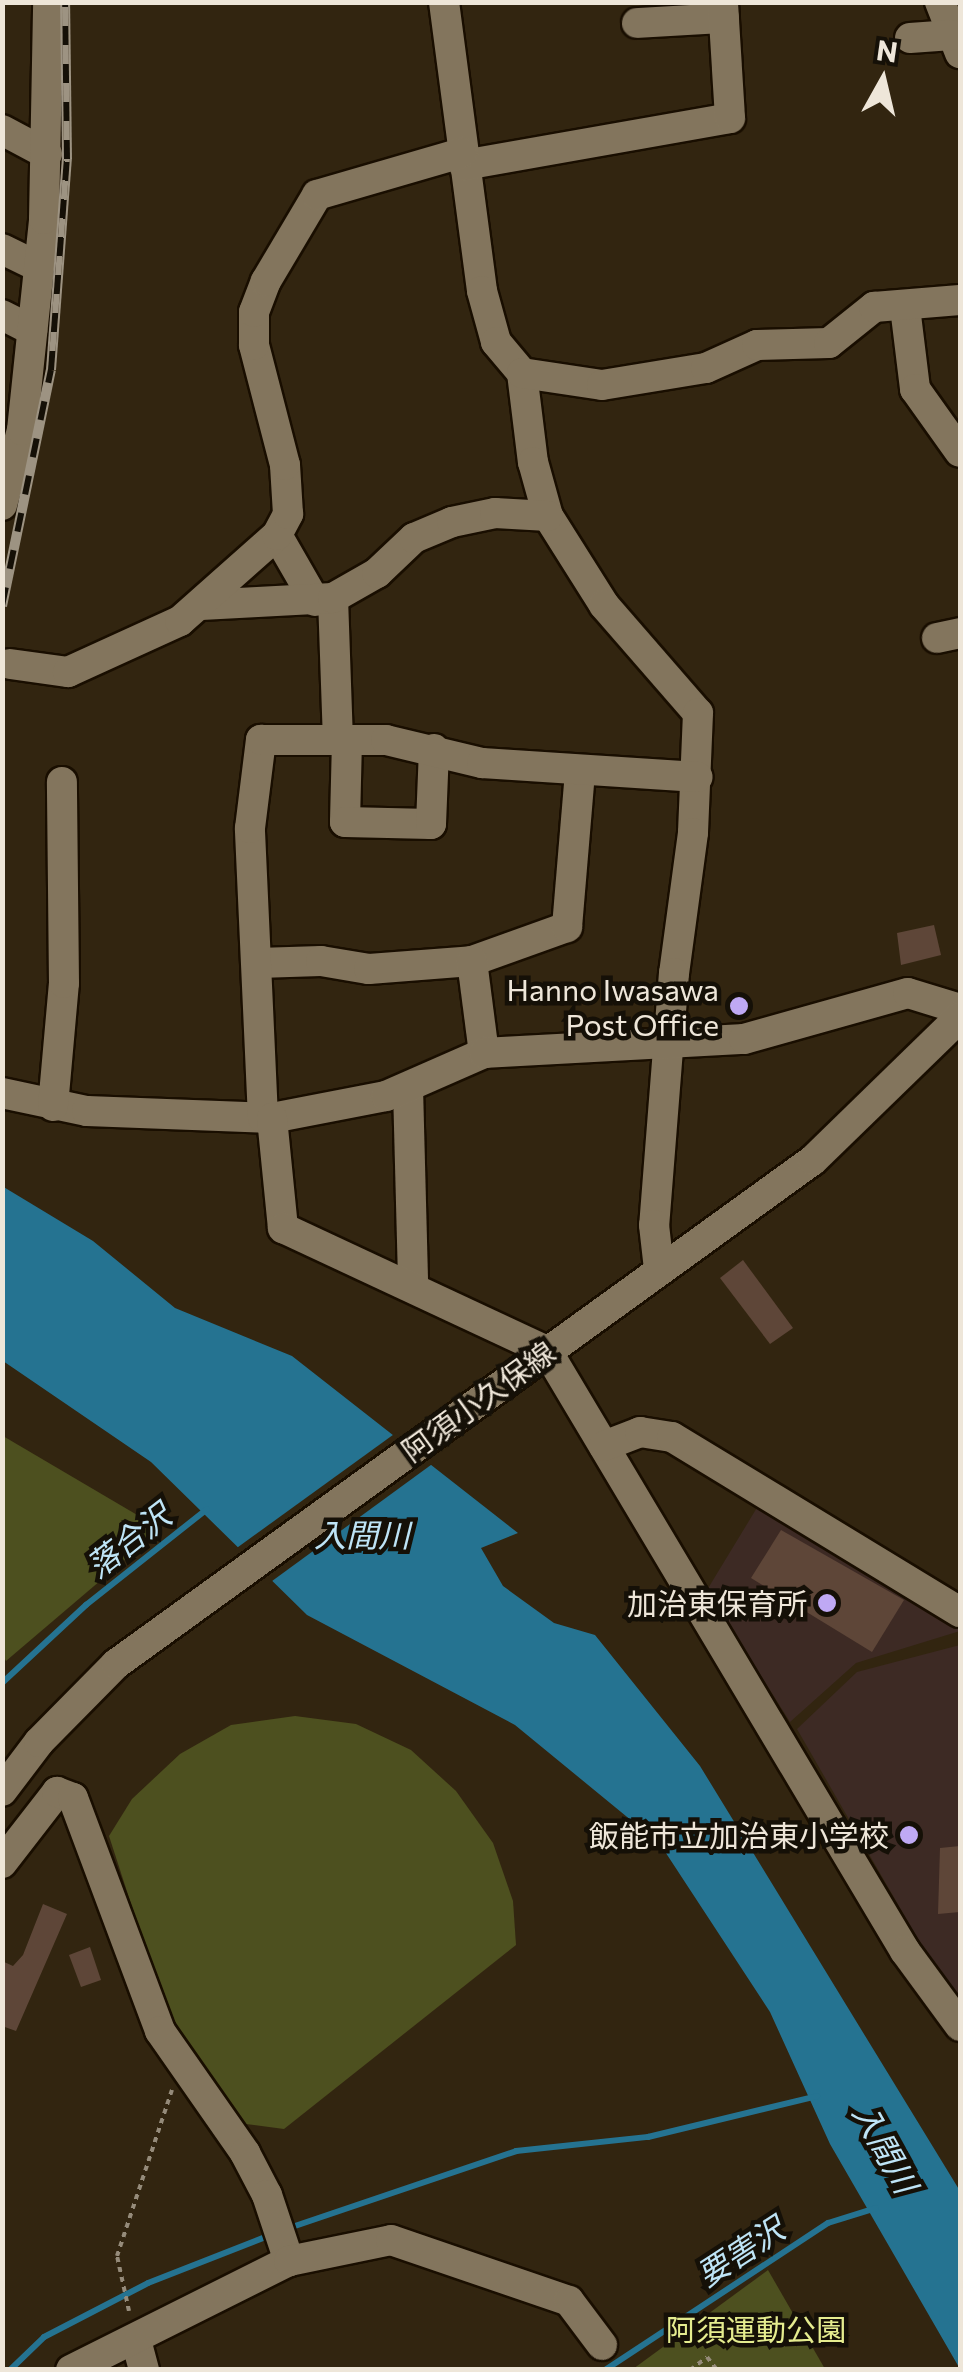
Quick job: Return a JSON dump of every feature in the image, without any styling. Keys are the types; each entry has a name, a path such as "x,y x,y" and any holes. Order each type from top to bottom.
{"street":[{"path":"2,504 39,267 46,154 48,2"},
{"path":"444,2 463,159 496,342 522,373 532,462 548,516 604,605 696,706 698,778 654,1225 659,1269"},
{"path":"910,38 956,44 940,2"},
{"path":"10,664 68,672 201,605 277,535 288,514 285,465 254,345 254,312 266,281 317,195 463,159 730,118 724,10 637,23"},
{"path":"2,130 46,154"},
{"path":"2,248 39,267"},
{"path":"522,373 602,385 688,370 757,345 829,342 874,308 960,300"},
{"path":"905,307 915,390 938,430 960,452"},
{"path":"2,315 32,330"},
{"path":"201,605 324,600 377,574 414,538 452,522 495,513 548,516"},
{"path":"277,535 324,600 342,740 345,822 431,824 434,749"},
{"path":"698,778 482,763 434,749 342,740 261,740 250,828 268,1118 283,1228 413,1284 547,1351 604,1446 645,1525 905,1951 960,2026"},
{"path":"258,963 321,961 369,969 472,961 568,928 580,771"},
{"path":"53,1106 64,983 62,782"},
{"path":"472,961 484,1053"},
{"path":"2,1092 53,1106 268,1118 408,1088 484,1053 670,1048 744,1039 890,995 934,996 960,1008"},
{"name":"阿須小久保線","path":"5,1784 82,1696 182,1616 813,1160 960,1018"},
{"path":"408,1088 413,1284"},
{"path":"604,1446 640,1432 672,1437 960,1612"},
{"path":"2,1863 57,1792 73,1798 160,2031 245,2153 272,2207 287,2253"},
{"path":"72,2370 133,2326 287,2253 391,2240 570,2301 602,2345"},
{"path":"133,2326 144,2370"}],"path":[{"path":"133,2326 117,2256 184,2066"},
{"path":"690,2370 707,2357 717,2370"}],"shaded area":[{"name":"加治東保育所","path":"758,1506 960,1617 960,1631 856,1663 790,1722 707,1590"},
{"name":"飯能市立加治東小学校","path":"960,1645 960,1998 919,1941 797,1729 857,1672"}],"green space":[{"path":"3,1436 161,1529 6,1661 2,1654"},
{"path":"295,1716 356,1724 411,1750 456,1791 493,1843 513,1901 516,1945 284,2129 238,2123 170,2024 109,1836 132,1799 180,1754 231,1725"},
{"name":"阿須運動公園","path":"768,2270 825,2369 633,2369"}],"water":[{"name":"入間川","path":"2,1186 93,1241 175,1308 292,1356 518,1533 481,1548 503,1586 554,1623 595,1635 700,1766 960,2191 960,2369 830,2144 770,2012 660,1844 515,1725 307,1615 151,1462 3,1361"}],"pier":[{"path":"397,1432 435,1462 268,1584 234,1550"}],"building":[{"path":"934,925 941,955 901,965 897,933"},
{"path":"743,1260 793,1328 770,1344 720,1278"},
{"path":"781,1530 904,1600 872,1652 751,1578"},
{"path":"960,1846 960,1912 938,1914 940,1848"},
{"path":"43,1904 67,1914 16,2031 2,2026 2,1961 13,1966 23,1955"},
{"path":"90,1947 101,1980 81,1987 69,1955"}],"waterway":[{"name":"落合沢","path":"2,1683 86,1605 207,1509"},
{"path":"289,2228 516,2151 648,2137 817,2096"},
{"name":"要害沢","path":"605,2370 828,2223 876,2208"},
{"path":"10,2370 44,2337 148,2283 273,2234"}],"railway":[{"path":"2,606 51,370 67,159 65,2"}],"place":[{"name":"Hanno Iwasawa Post Office","path":"739,1006"},
{"name":"加治東保育所","path":"827,1603"},
{"name":"飯能市立加治東小学校","path":"909,1835"}]}
